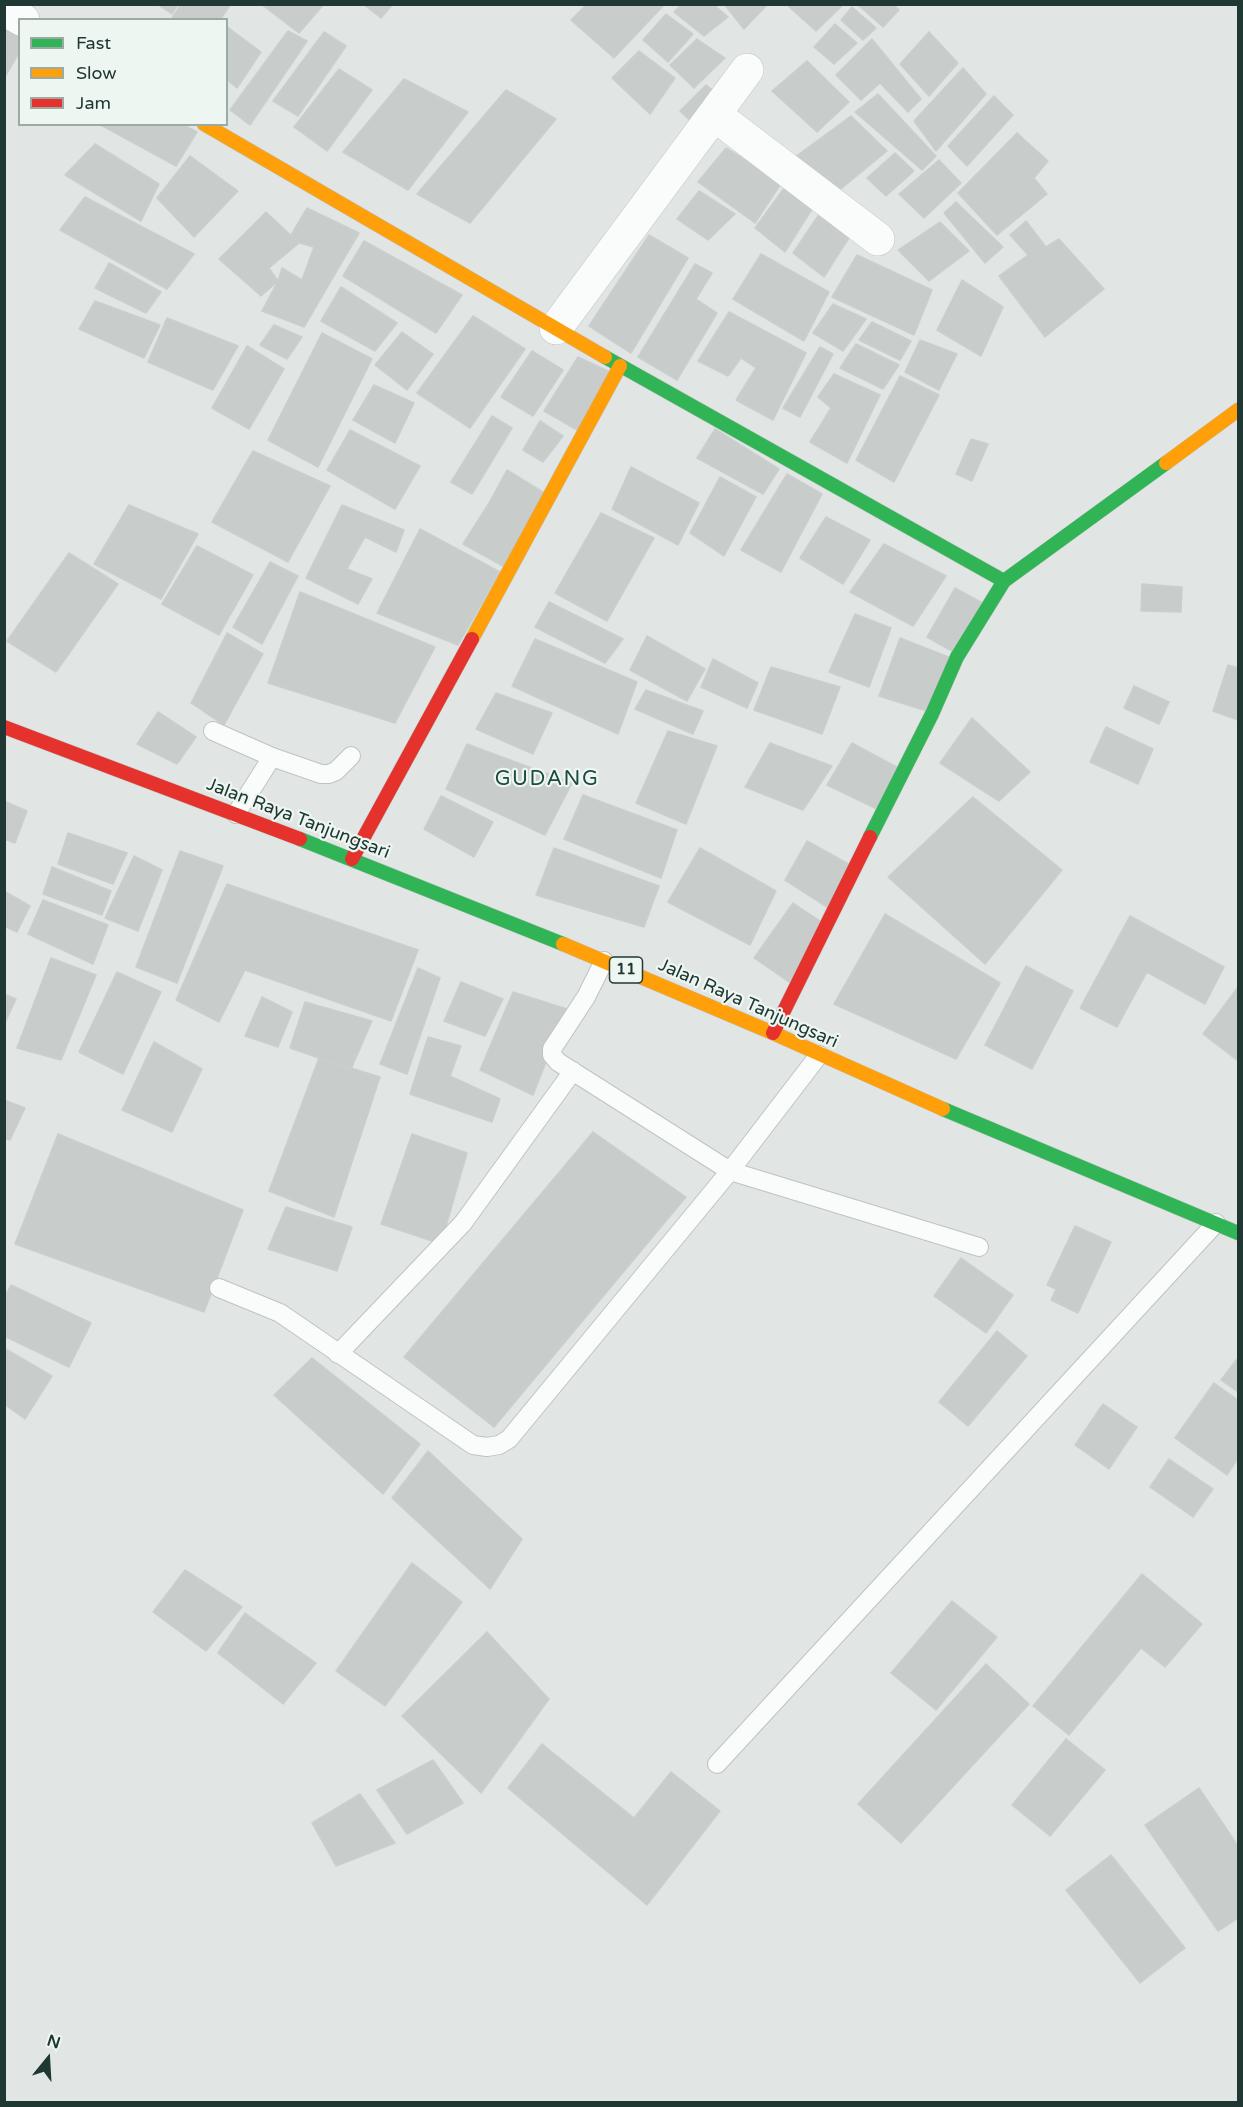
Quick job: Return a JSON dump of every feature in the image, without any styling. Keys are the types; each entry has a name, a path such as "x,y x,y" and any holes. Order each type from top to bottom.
{"main road":[{"path":"207,126 620,366 1004,581"},
{"path":"352,859 620,366"},
{"path":"773,1033 932,714 957,657 1004,581 1239,410"},
{"name":"Jalan Raya Tanjungsari","path":"4,727 352,859 604,961 1000,1134 1239,1233"}],"street":[{"path":"4,9 20,18"},
{"path":"556,328 747,70"},
{"path":"714,115 878,239"}],"lane":[{"path":"213,731 272,757 321,774 336,771 351,756"},
{"path":"236,814 272,757"},
{"path":"604,961 586,997 552,1049 552,1055 558,1062 730,1171 979,1247"},
{"path":"219,1288 280,1313 473,1445 487,1447 499,1445 509,1439 730,1171 819,1055"},
{"path":"338,1354 463,1223 573,1071"},
{"path":"717,1764 1216,1223"}],"building":[{"path":"157,4 178,4 172,14"},
{"path":"181,4 231,4 221,18 172,18"},
{"path":"261,4 324,4 299,33"},
{"path":"363,4 393,4 381,18"},
{"path":"587,4 662,4 663,6 614,58 571,20"},
{"path":"682,4 713,4 728,17 704,36 674,12"},
{"path":"724,4 768,4 744,29"},
{"path":"786,4 844,4 816,31"},
{"path":"857,4 893,4 899,10 883,27"},
{"path":"852,7 876,28 863,40 841,20"},
{"path":"666,14 693,34 668,62 643,40"},
{"path":"835,24 857,43 834,64 814,47"},
{"path":"4,25 18,33 18,54 4,79"},
{"path":"228,27 261,52 237,88 228,81"},
{"path":"288,31 307,41 250,125 230,110"},
{"path":"324,32 346,46 298,116 273,101"},
{"path":"929,32 958,63 929,96 900,64"},
{"path":"697,39 725,58 694,88 670,65"},
{"path":"872,39 921,99 908,112 880,83 861,100 836,75"},
{"path":"639,51 675,78 650,114 612,78"},
{"path":"807,61 849,102 817,132 772,91"},
{"path":"963,68 986,94 936,151 914,121"},
{"path":"339,69 372,90 327,151 294,127"},
{"path":"404,79 468,112 408,190 343,152"},
{"path":"706,85 722,97 697,127 680,111"},
{"path":"506,90 556,119 470,223 417,194"},
{"path":"878,94 936,156 922,170 855,112"},
{"path":"994,96 1013,115 967,166 948,146"},
{"path":"851,116 887,151 831,197 795,157"},
{"path":"103,126 186,126 197,132 176,166"},
{"path":"1017,133 1048,161 1034,178 1047,194 997,235 958,193"},
{"path":"95,144 159,184 141,221 65,175"},
{"path":"726,148 782,182 755,223 698,182"},
{"path":"895,153 914,171 886,196 867,178"},
{"path":"190,156 238,191 194,237 157,198"},
{"path":"939,160 961,183 924,218 899,194"},
{"path":"785,187 812,209 785,252 755,228"},
{"path":"699,191 735,214 708,240 677,219"},
{"path":"85,197 194,254 167,289 60,230"},
{"path":"956,202 1003,247 985,263 944,213"},
{"path":"307,208 359,233 304,327 262,311 278,281 282,268 302,280 314,247 299,243 291,235"},
{"path":"266,212 299,243 269,268 278,281 261,296 219,259"},
{"path":"820,213 852,233 824,277 793,253"},
{"path":"1026,221 1046,247 1059,239 1104,289 1045,337 999,276 1028,255 1010,235"},
{"path":"940,222 969,251 929,281 898,250"},
{"path":"649,235 688,258 631,353 589,326"},
{"path":"364,241 462,295 436,333 343,276"},
{"path":"761,254 829,292 804,341 733,299"},
{"path":"857,255 932,290 914,335 832,297"},
{"path":"109,263 161,292 146,313 95,288"},
{"path":"695,264 712,273 696,299 717,313 677,380 638,357"},
{"path":"962,280 1003,307 981,356 937,330"},
{"path":"341,287 397,323 375,351 321,321"},
{"path":"95,301 160,325 144,358 79,329"},
{"path":"833,304 866,319 843,351 813,333"},
{"path":"729,312 806,353 773,420 736,400 756,368 741,358 728,376 698,361"},
{"path":"473,316 525,349 470,428 417,393"},
{"path":"167,318 238,346 213,390 148,362"},
{"path":"872,322 911,341 900,360 859,340"},
{"path":"274,325 302,337 287,359 260,345"},
{"path":"402,332 433,354 407,390 375,365"},
{"path":"322,333 372,359 318,467 268,440"},
{"path":"920,340 957,354 939,390 905,372"},
{"path":"856,344 899,365 883,389 840,368"},
{"path":"247,346 284,369 249,429 212,408"},
{"path":"820,347 833,354 800,417 783,408"},
{"path":"532,351 563,370 533,416 501,397"},
{"path":"578,357 610,372 579,431 544,411"},
{"path":"834,374 880,395 847,463 810,442 831,408 818,397"},
{"path":"900,376 939,395 894,482 856,460"},
{"path":"374,385 414,403 395,443 353,420"},
{"path":"492,416 512,428 472,494 451,482"},
{"path":"540,421 563,436 543,462 523,450"},
{"path":"715,429 779,469 763,494 697,458"},
{"path":"350,430 420,466 395,509 327,470"},
{"path":"971,439 988,444 972,481 956,474"},
{"path":"253,451 330,486 288,562 212,522"},
{"path":"631,467 699,503 678,545 612,509"},
{"path":"507,470 546,494 503,566 463,544"},
{"path":"787,474 822,494 781,572 741,550"},
{"path":"720,477 756,497 724,556 690,533"},
{"path":"129,505 198,534 161,599 94,564"},
{"path":"342,505 404,530 396,552 365,537 347,569 372,579 358,604 306,578"},
{"path":"601,513 654,538 607,621 555,593"},
{"path":"826,517 870,540 843,584 800,558"},
{"path":"420,529 500,572 458,645 377,613"},
{"path":"884,544 946,576 913,626 850,592"},
{"path":"197,546 253,575 219,635 162,604"},
{"path":"69,553 118,584 56,672 7,641"},
{"path":"270,562 298,576 262,644 233,627"},
{"path":"1142,584 1182,587 1181,612 1141,611"},
{"path":"955,588 986,605 957,654 927,637"},
{"path":"300,592 435,647 395,723 268,683"},
{"path":"549,602 623,639 605,663 535,627"},
{"path":"855,614 891,628 869,687 829,672"},
{"path":"227,633 263,654 224,725 191,703"},
{"path":"647,636 705,669 687,701 630,670"},
{"path":"900,638 951,658 930,712 879,696"},
{"path":"535,639 637,682 618,734 512,686"},
{"path":"713,659 758,683 747,708 701,687"},
{"path":"1228,665 1238,668 1238,720 1213,711"},
{"path":"771,667 840,687 822,734 754,710"},
{"path":"1134,686 1169,702 1159,724 1124,708"},
{"path":"646,690 703,711 693,734 635,709"},
{"path":"496,693 552,713 533,754 476,729"},
{"path":"158,712 196,737 177,764 137,744"},
{"path":"972,718 1030,772 999,801 940,763"},
{"path":"1106,727 1153,749 1138,784 1090,762"},
{"path":"668,731 717,746 686,824 636,803"},
{"path":"770,743 832,766 803,810 745,787"},
{"path":"852,743 902,770 879,810 827,785"},
{"path":"467,744 572,783 545,835 446,789"},
{"path":"583,795 677,830 661,878 564,839"},
{"path":"441,796 493,822 474,857 424,829"},
{"path":"973,797 1062,870 985,964 888,877"},
{"path":"4,801 27,811 15,843 4,839"},
{"path":"68,833 127,853 113,884 58,864"},
{"path":"807,841 854,867 827,907 785,880"},
{"path":"554,848 659,886 644,927 536,895"},
{"path":"700,848 776,891 750,945 668,902"},
{"path":"180,851 223,866 177,983 136,967"},
{"path":"134,856 162,870 138,931 105,918"},
{"path":"52,867 111,891 102,915 43,894"},
{"path":"227,884 418,950 391,1021 245,970 219,1022 176,1000"},
{"path":"4,891 30,906 17,932 4,926"},
{"path":"43,900 108,925 93,964 28,934"},
{"path":"793,903 826,925 789,982 754,958"},
{"path":"885,914 1000,983 956,1059 834,1004"},
{"path":"1130,916 1224,967 1205,1004 1147,972 1117,1027 1080,1008"},
{"path":"51,958 96,975 61,1060 17,1048"},
{"path":"1026,966 1073,991 1032,1069 985,1045"},
{"path":"418,968 440,978 407,1074 380,1064"},
{"path":"117,972 161,992 123,1074 79,1052"},
{"path":"461,982 503,999 485,1036 444,1021"},
{"path":"1238,987 1238,1061 1203,1034"},
{"path":"513,992 567,1009 533,1095 480,1070"},
{"path":"4,994 16,999 4,1025"},
{"path":"262,997 292,1012 278,1047 245,1036"},
{"path":"305,1002 372,1021 351,1069 290,1048"},
{"path":"428,1037 461,1046 450,1076 500,1099 492,1122 410,1094"},
{"path":"154,1042 202,1069 172,1132 122,1110"},
{"path":"319,1058 380,1077 334,1217 269,1191"},
{"path":"4,1100 25,1108 10,1140 4,1138"},
{"path":"593,1132 686,1197 494,1427 404,1357"},
{"path":"58,1134 243,1210 204,1312 15,1244"},
{"path":"412,1134 467,1153 441,1244 381,1224"},
{"path":"286,1207 352,1227 337,1271 268,1249"},
{"path":"1075,1226 1111,1242 1078,1313 1051,1300 1056,1289 1047,1285"},
{"path":"961,1258 1013,1295 986,1333 934,1296"},
{"path":"11,1285 91,1323 69,1367 4,1336 4,1298"},
{"path":"997,1331 1027,1356 968,1426 939,1402"},
{"path":"4,1348 52,1376 25,1419 4,1404"},
{"path":"312,1358 420,1444 383,1494 274,1395"},
{"path":"1238,1360 1238,1392 1221,1380"},
{"path":"1214,1383 1238,1400 1238,1458 1227,1475 1175,1438"},
{"path":"1103,1404 1137,1427 1109,1469 1075,1445"},
{"path":"428,1451 522,1539 490,1589 392,1498"},
{"path":"1169,1459 1213,1489 1193,1517 1150,1487"},
{"path":"412,1563 462,1602 385,1706 336,1671"},
{"path":"185,1570 242,1607 206,1651 153,1612"},
{"path":"1142,1574 1202,1624 1165,1667 1141,1648 1069,1735 1033,1706"},
{"path":"952,1601 997,1637 936,1710 891,1673"},
{"path":"245,1613 316,1663 283,1704 218,1653"},
{"path":"487,1632 549,1699 481,1793 402,1716"},
{"path":"986,1664 1029,1704 901,1843 858,1804"},
{"path":"1066,1739 1105,1770 1050,1836 1012,1805"},
{"path":"542,1744 634,1818 671,1772 720,1811 647,1905 508,1788"},
{"path":"433,1760 463,1803 407,1834 377,1790"},
{"path":"1199,1788 1238,1846 1238,1918 1218,1931 1145,1825"},
{"path":"360,1794 395,1843 336,1866 312,1823"},
{"path":"1111,1855 1185,1948 1140,1983 1066,1890"}],"traffic: fast":[{"path":"605,357 1004,581"},
{"path":"870,837 932,714 957,657 1004,581 1166,463"},
{"path":"300,839 563,944"},
{"path":"943,1109 1238,1233"}],"traffic: slow":[{"path":"207,126 605,357"},
{"path":"472,639 620,366"},
{"path":"1166,463 1238,410"},
{"path":"563,944 773,1033 943,1109"}],"traffic: jam":[{"path":"352,859 472,639"},
{"path":"4,727 300,839"},
{"path":"773,1033 870,837"}],"district":[{"name":"GUDANG","path":"547,779"}]}
